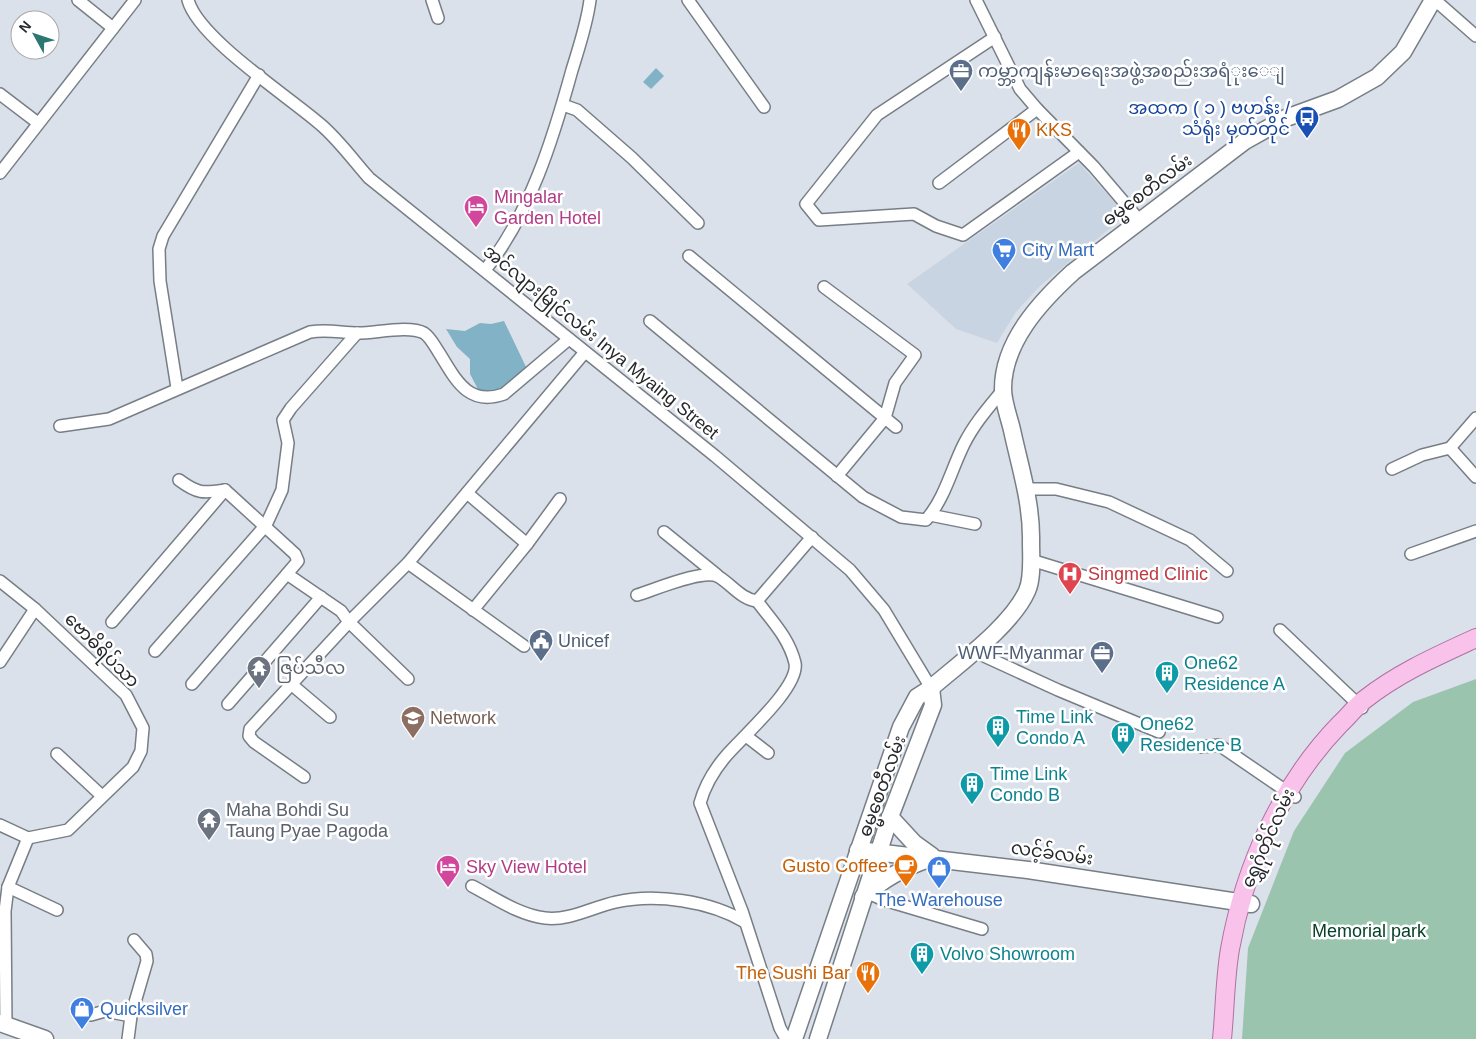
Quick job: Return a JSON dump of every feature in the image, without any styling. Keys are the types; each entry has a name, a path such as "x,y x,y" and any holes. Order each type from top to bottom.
{"main road":[{"name":"ဓမ္မစေတီလမ်း","path":"794,1039 901,727 917,697 932,688 1011,616 1028,590 1032,530 1026,489 1002,391 1004,370 1012,348 1029,318 1072,272 1245,141 1286,118 1338,99 1377,77 1403,52 1434,0"},
{"name":"ရွှေဂုံတိုင်လမ်း","path":"1231,1039 1246,903 1256,857 1308,761 1390,682 1419,664 1476,638"},
{"name":"ရွှေဂုံတိုင်လမ်း","path":"1361,708 1408,680 1476,648"},
{"name":"ဓမ္မစေတီလမ်း","path":"818,1039 890,817 933,705 932,688"},
{"path":"890,817 914,843 934,857"},
{"name":"လင့်ခ်လမ်း","path":"858,850 934,857 1246,903"},
{"path":"866,895 897,872 934,857"},
{"name":"ရွှေဂုံတိုင်လမ်း","path":"1222,1039 1230,950 1246,903"},
{"path":"3,1024 45,1039"}],"street":[{"path":"78,0 113,28"},
{"path":"0,173 135,0"},
{"name":"အင်လျားမြိုင်လမ်း Inya Myaing Street","path":"188,0 194,15 206,31 259,76 322,125 369,178 585,352 850,570 874,595 932,688"},
{"path":"432,0 438,18"},
{"path":"484,270 509,236 538,176 563,104 590,0"},
{"path":"688,0 764,107"},
{"path":"976,0 1013,77 1037,109 1079,152 1140,221"},
{"path":"1434,0 1476,36"},
{"path":"995,37 877,115 806,204 819,220 914,214 936,226 962,235 1079,152"},
{"path":"177,388 160,282 159,249 163,236 259,76"},
{"path":"0,94 38,123"},
{"path":"563,104 577,110 632,158 698,223"},
{"path":"939,183 1037,109"},
{"path":"689,256 896,427"},
{"path":"824,287 915,355 895,383 885,418 837,476"},
{"path":"650,322 863,497 901,517 926,520 938,507 963,444 977,420 1002,391"},
{"path":"60,426 109,419 310,332 328,329 357,333 412,330 424,334 458,382 469,392 481,398 492,398 504,394 569,339"},
{"path":"155,650 266,525 282,490 288,443 283,420 291,408 357,333"},
{"path":"304,777 249,736 250,729 349,622 408,563 585,352"},
{"path":"1392,469 1422,455 1450,448 1476,418"},
{"path":"1450,448 1476,477"},
{"path":"179,480 192,490 201,493 226,490 266,525 298,558 288,574 192,684"},
{"path":"1026,489 1056,489 1109,502 1190,540 1226,571"},
{"path":"112,622 226,490"},
{"path":"467,494 527,544"},
{"path":"473,610 527,544 560,499"},
{"path":"930,515 975,524"},
{"path":"1411,554 1476,531"},
{"path":"664,532 748,600 757,601 786,638 796,665 793,678 784,690 746,736 726,756 708,781 700,803 746,922 780,1028 786,1039"},
{"path":"757,601 812,537"},
{"path":"1031,560 1217,617"},
{"path":"408,563 524,646"},
{"path":"288,574 341,611 349,622 408,679"},
{"path":"637,595 704,574 717,575"},
{"name":"ဗောဓိရိပ်သာ","path":"0,580 35,609 126,695 143,728 141,751 132,767 68,830 28,838"},
{"path":"228,704 320,597"},
{"path":"0,662 35,609"},
{"path":"1280,630 1361,708"},
{"path":"973,650 1058,690 1159,732"},
{"path":"290,684 330,717"},
{"path":"746,736 768,752"},
{"path":"1201,747 1219,745 1291,795"},
{"path":"57,754 102,796"},
{"path":"0,825 28,838 8,887 4,938 3,1024"},
{"path":"472,886 522,912 546,918 565,917 617,902 670,899 731,913 746,922"},
{"path":"8,887 57,910"},
{"path":"866,895 982,929"},
{"path":"128,1039 131,1016 147,961 146,954 134,940"},
{"path":"91,1015 105,1011 131,1016"}],"shaded area":[{"path":"1079,163 1126,215 1040,286 1016,312 997,343 956,329 907,284"}],"green space":[{"name":"Memorial park","path":"1476,679 1476,1039 1242,1039 1248,948 1294,831 1345,753 1413,702"}],"water":[{"path":"656,68 664,76 651,89 643,82"},
{"path":"504,321 527,369 504,388 480,393 470,374 470,359 457,347 446,329 465,331 480,323 491,324"}],"place":[{"name":"ကမ္ဘာ့ကျန်းမာရေးအဖွဲ့အစည်းအရံုးေျ","path":"961,92"},
{"name":"အထက ( ၁ ) ဗဟန်း / သံရုံး မှတ်တိုင်","path":"1307,139"},
{"name":"KKS","path":"1019,151"},
{"name":"Mingalar Garden Hotel","path":"476,228"},
{"name":"City Mart","path":"1004,271"},
{"name":"Singmed Clinic","path":"1070,595"},
{"name":"Unicef","path":"541,662"},
{"name":"WWF-Myanmar","path":"1102,674"},
{"name":"ဇြပ်သီလ","path":"259,689"},
{"name":"One62 Residence A","path":"1167,694"},
{"name":"Network","path":"413,739"},
{"name":"Time Link Condo A","path":"998,748"},
{"name":"One62 Residence B","path":"1123,755"},
{"name":"Time Link Condo B","path":"972,805"},
{"name":"Maha Bohdi Su Taung Pyae Pagoda","path":"209,841"},
{"name":"Gusto Coffee","path":"906,887"},
{"name":"Sky View Hotel","path":"448,888"},
{"name":"The Warehouse","path":"939,889"},
{"name":"Volvo Showroom","path":"922,975"},
{"name":"The Sushi Bar","path":"868,994"},
{"name":"Quicksilver","path":"82,1030"}]}
